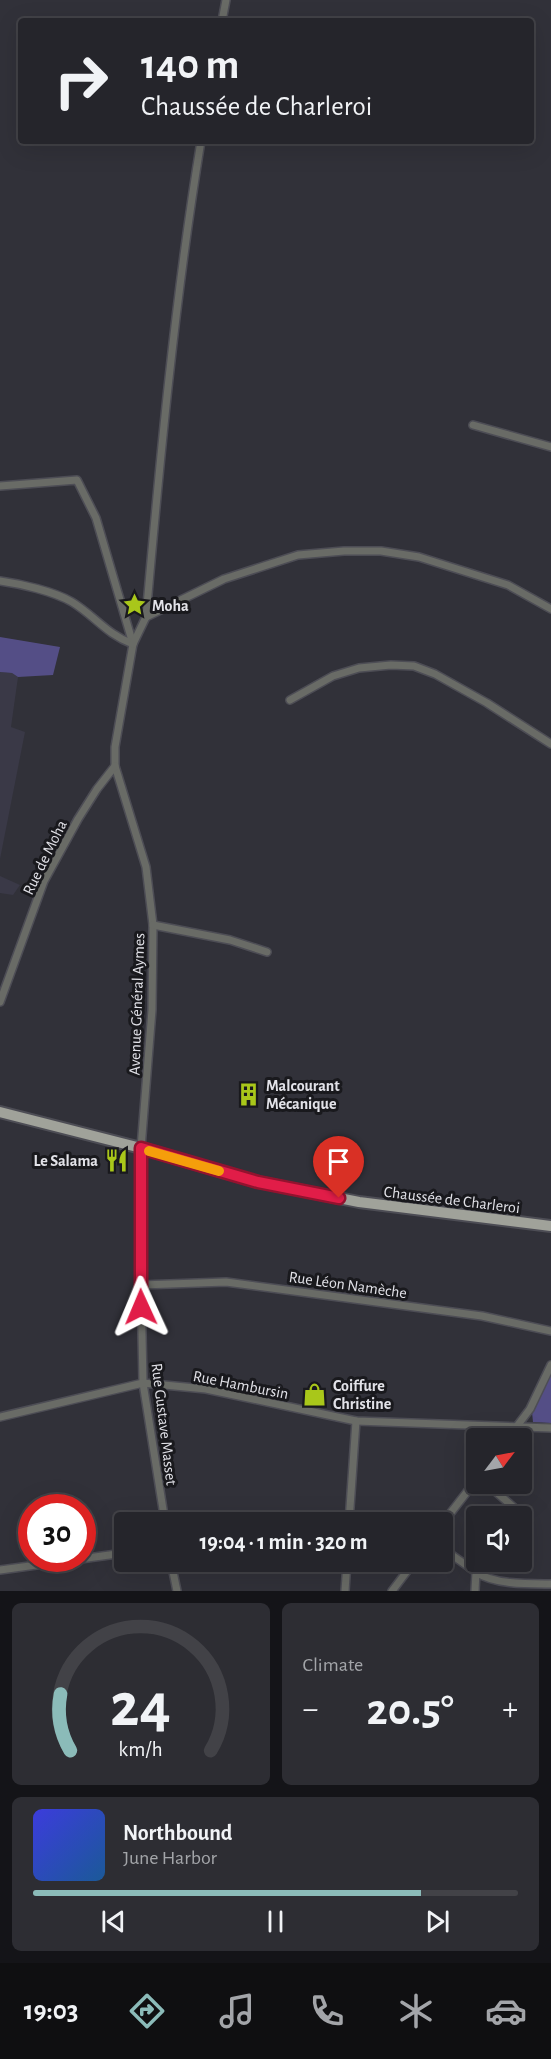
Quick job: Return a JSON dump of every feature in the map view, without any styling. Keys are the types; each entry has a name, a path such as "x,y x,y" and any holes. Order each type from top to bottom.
{"main road":[{"name":"Chaussée de Charleroi","path":"0,1112 141,1148 258,1182 359,1202 551,1226"}],"street":[{"path":"223,18 226,0"},
{"path":"0,580 71,602 117,638 133,644 146,616 159,471 188,222 201,144"},
{"path":"473,425 551,447"},
{"name":"Avenue Général Aymes","path":"0,486 77,480 96,518 133,644 115,766 146,867 153,925 153,1003 141,1148"},
{"path":"146,616 224,579 298,555 344,550 381,551 419,557 508,585 551,609"},
{"path":"290,700 333,676 359,668 391,665 414,666 435,674 488,703 551,744"},
{"name":"Rue de Moha","path":"0,1002 44,880 78,819 115,766"},
{"path":"153,925 230,940 267,952"},
{"name":"Rue Gustave Masset","path":"141,1148 143,1383 163,1512"},
{"name":"Rue Léon Namèche","path":"141,1285 226,1281 482,1316 551,1331"},
{"path":"517,1426 530,1409 551,1365"},
{"name":"Rue Hambursin","path":"0,1417 143,1383 206,1389 356,1421 551,1428"},
{"path":"350,1512 356,1421"},
{"path":"451,1512 466,1493"},
{"path":"499,1494 513,1506"},
{"path":"0,1570 114,1554"},
{"path":"453,1556 466,1565"},
{"path":"173,1572 177,1591"},
{"path":"345,1591 346,1572"},
{"path":"392,1591 406,1572"},
{"path":"475,1591 476,1572 487,1578 526,1584 551,1584"}],"shaded area":[{"path":"0,637 60,647 53,675 18,677 12,673 0,672"},
{"path":"0,672 12,673 18,677 11,727 25,732 0,859"},
{"path":"0,876 20,885 13,895 0,893"},
{"path":"551,1374 551,1423 533,1422 532,1412"}],"slow traffic":[{"path":"149,1151 219,1171"}],"place":[{"name":"Moha","path":"134,605"},
{"name":"Malcourant Mécanique","path":"248,1094"},
{"name":"Le Salama","path":"116,1160"},
{"name":"Coiffure Christine","path":"315,1394"}],"route":[{"path":"141,1307 141,1148 258,1182 339,1198"}]}
